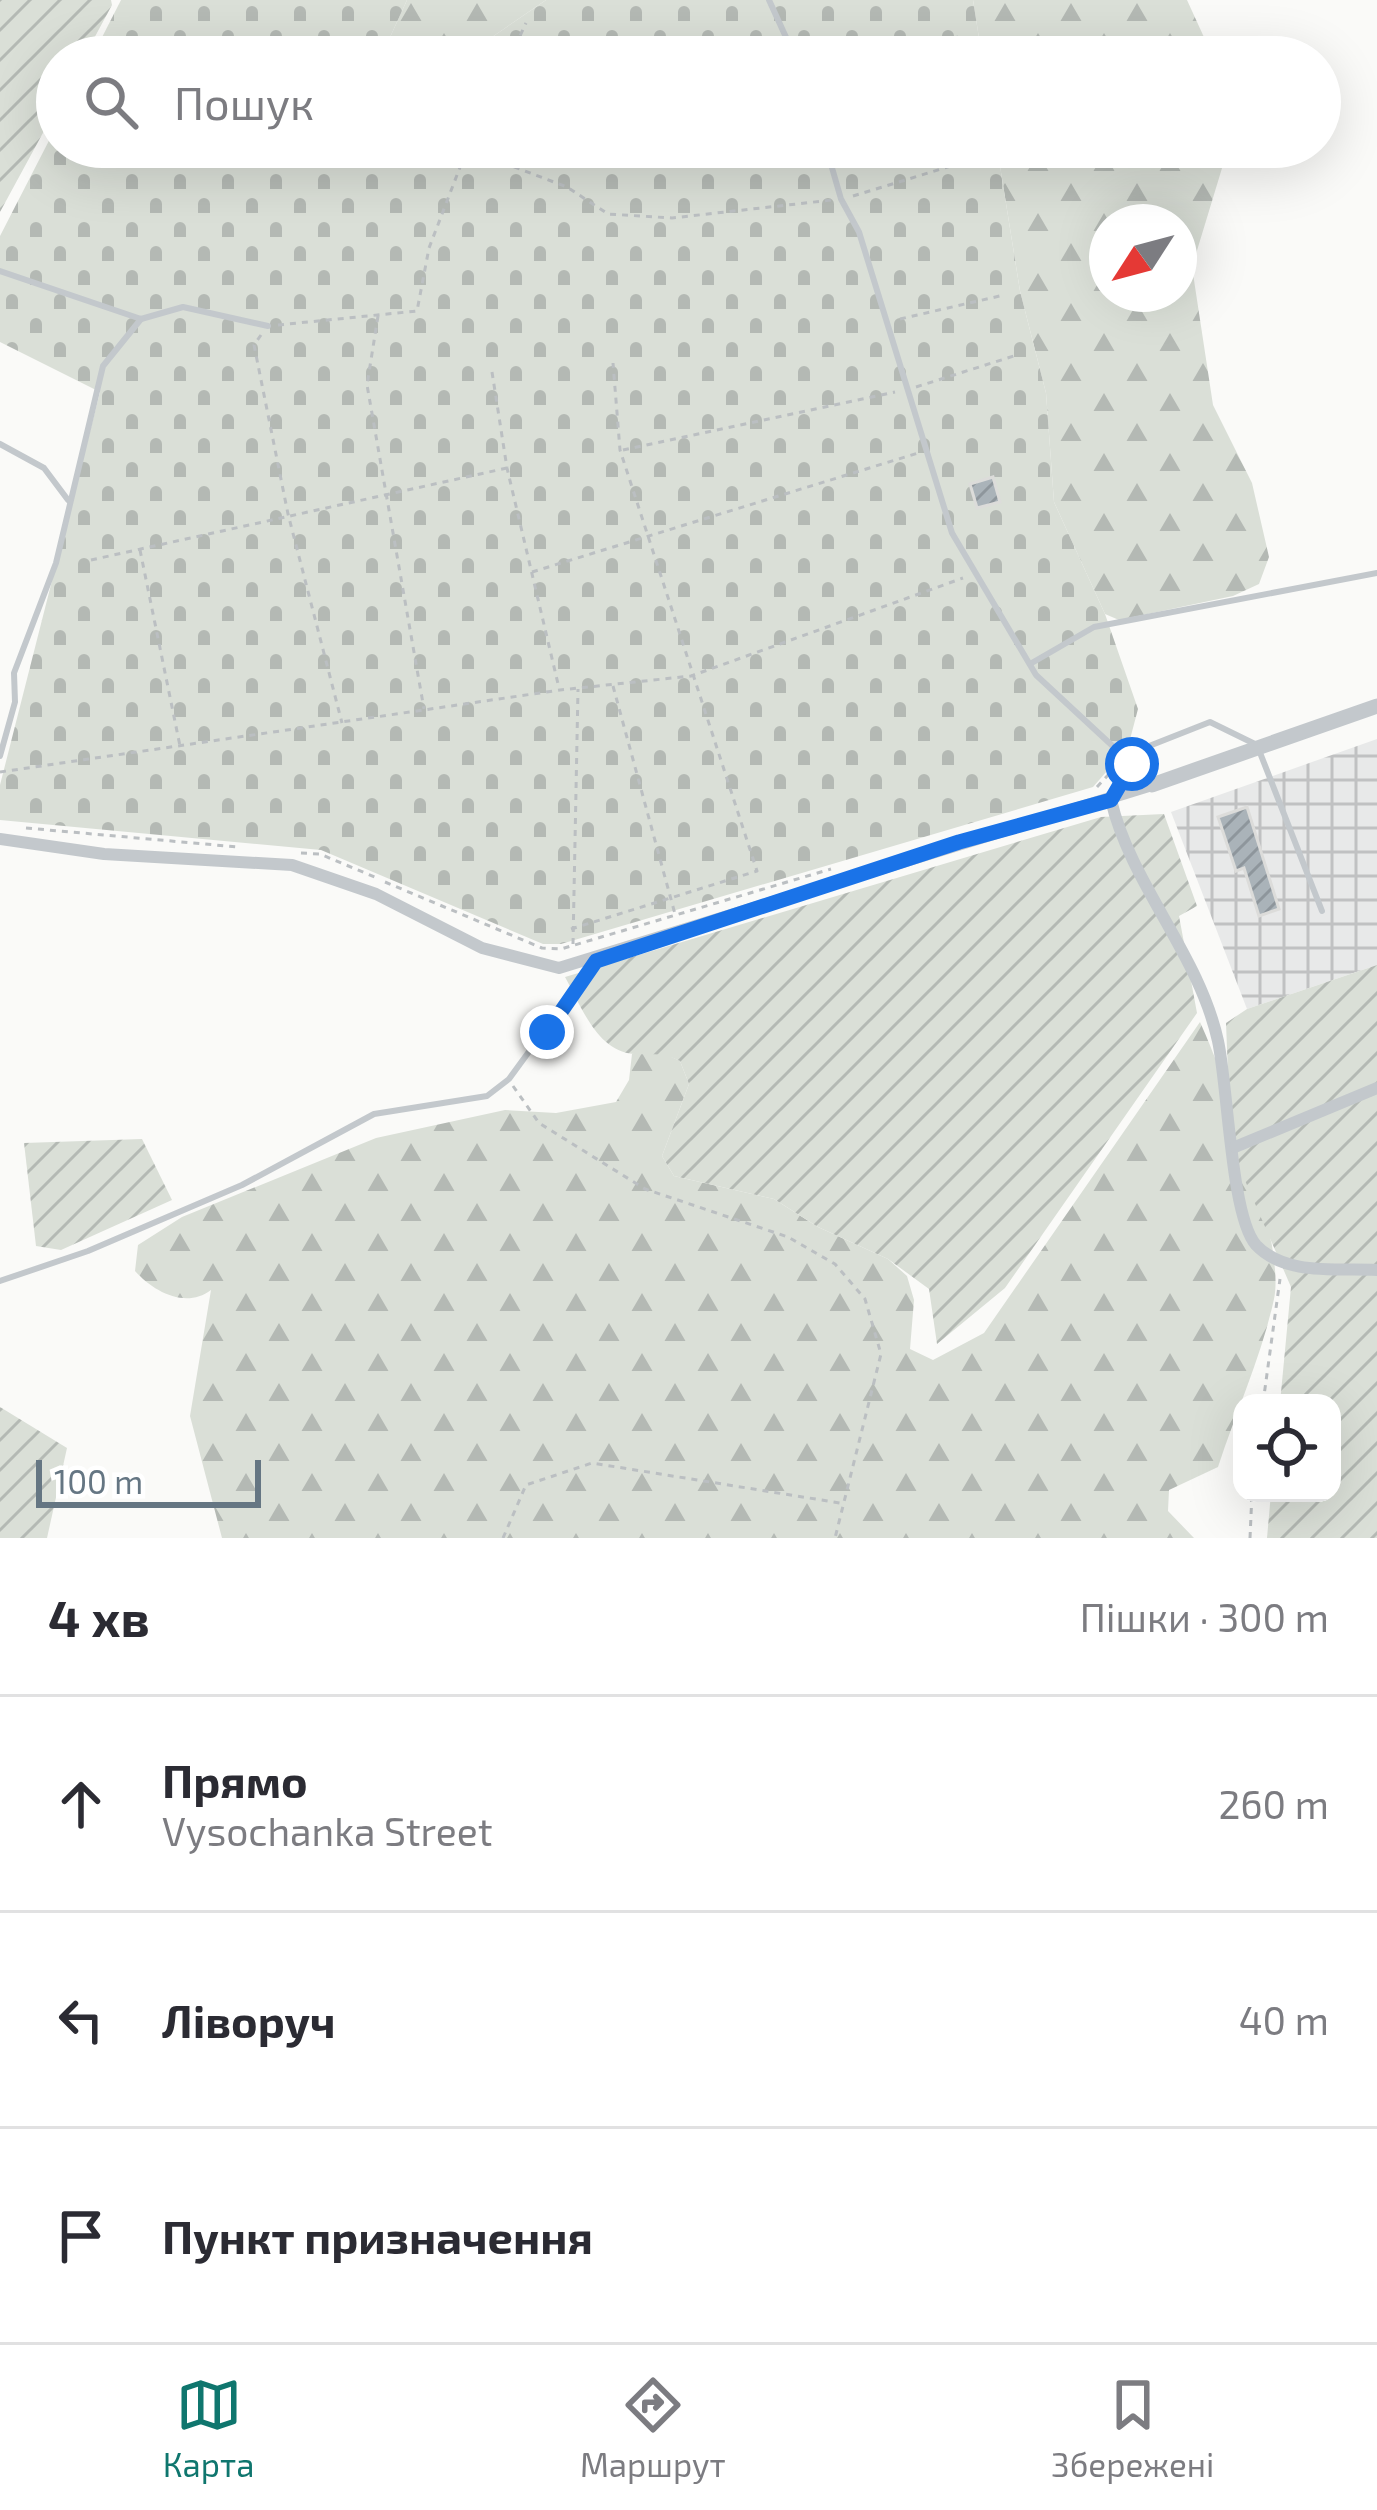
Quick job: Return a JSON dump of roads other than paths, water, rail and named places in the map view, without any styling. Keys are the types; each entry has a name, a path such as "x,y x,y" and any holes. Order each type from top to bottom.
{"street":[{"path":"0,839 104,854 292,865 376,893 482,948 524,963 559,968 596,961 959,842 1111,800 1377,706"},
{"path":"1111,800 1120,838 1172,926 1217,1036 1235,1147 1237,1210 1255,1243 1282,1265 1377,1270"},
{"path":"1235,1147 1377,1088"}],"lane":[{"path":"769,0 785,36"},
{"path":"832,168 841,200 859,232 952,533 1030,664 1152,785"},
{"path":"0,271 141,319 183,307 268,326"},
{"path":"0,756 14,702 14,673 56,563 103,366 141,319"},
{"path":"0,444 44,468 68,500"},
{"path":"1030,664 1094,627 1377,573"},
{"path":"1111,800 1139,749 1210,722 1257,745 1322,910"},
{"path":"0,1281 102,1245 242,1185 374,1114 488,1096 509,1079 596,961"}]}
